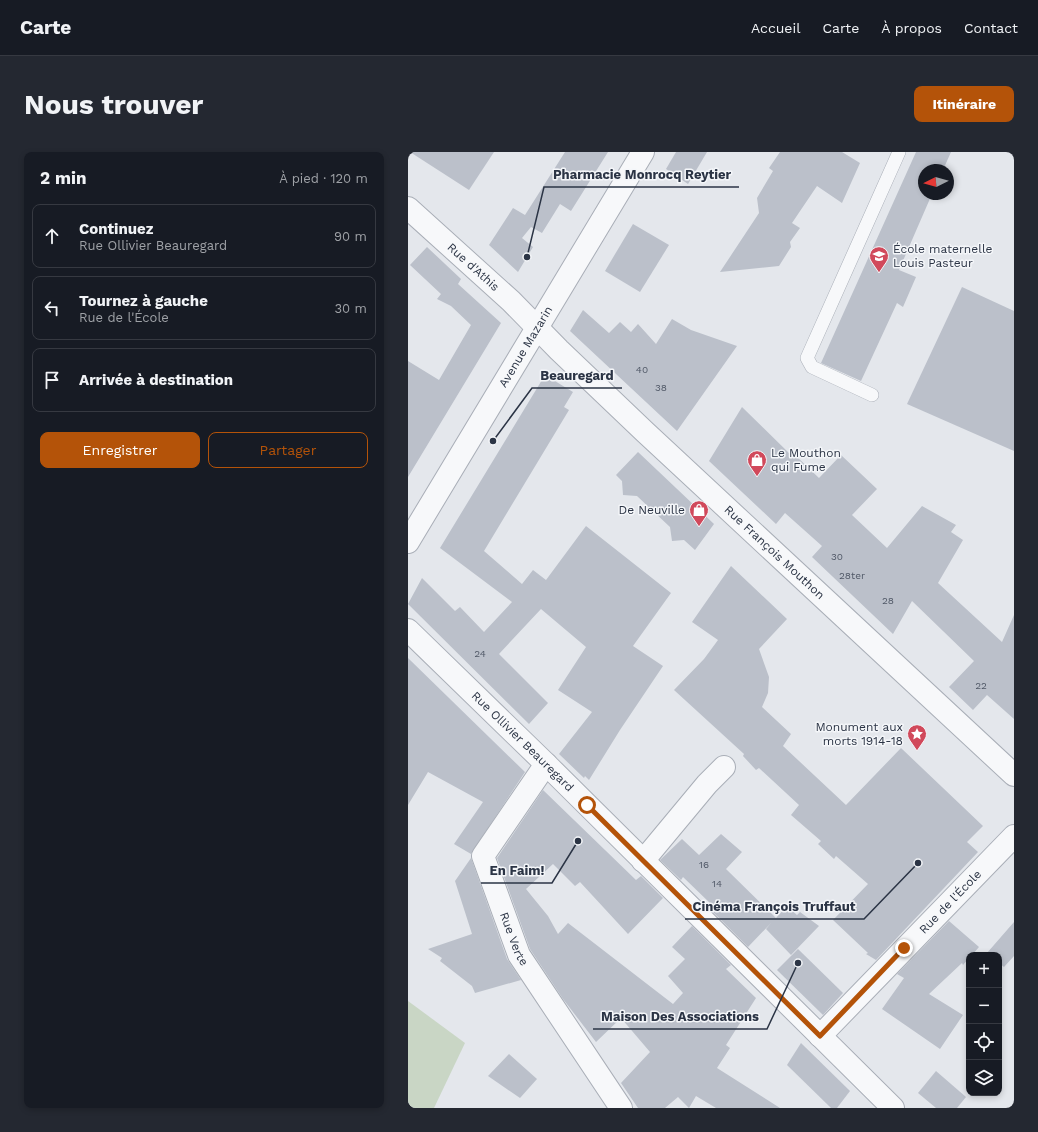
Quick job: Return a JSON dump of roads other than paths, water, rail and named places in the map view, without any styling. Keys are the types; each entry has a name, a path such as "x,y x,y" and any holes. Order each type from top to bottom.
{"street":[{"name":"Avenue Mazarin","path":"408,542 643,152"},
{"name":"Rue d'Athis","path":"408,208 538,328"},
{"name":"Rue François Mouthon","path":"538,328 651,437 1014,775"},
{"name":"Rue Ollivier Beauregard","path":"408,630 546,764 893,1108"},
{"name":"Rue Verte","path":"546,764 483,856 519,955 621,1108"},
{"path":"643,860 707,784 724,767"},
{"name":"Rue de l'École","path":"820,1036 1014,836"}],"lane":[{"path":"872,395 812,367 807,358 899,152"}],"place":[{"name":"Pharmacie Monrocq Reytier","path":"527,257"},
{"name":"École maternelle Louis Pasteur","path":"879,273"},
{"name":"Beauregard","path":"493,441"},
{"name":"Le Mouthon qui Fume","path":"757,477"},
{"name":"De Neuville","path":"699,527"},
{"name":"Monument aux morts 1914-18","path":"917,751"},
{"name":"En Faim!","path":"578,841"},
{"name":"Cinéma François Truffaut","path":"918,863"},
{"name":"Maison Des Associations","path":"798,963"}]}
